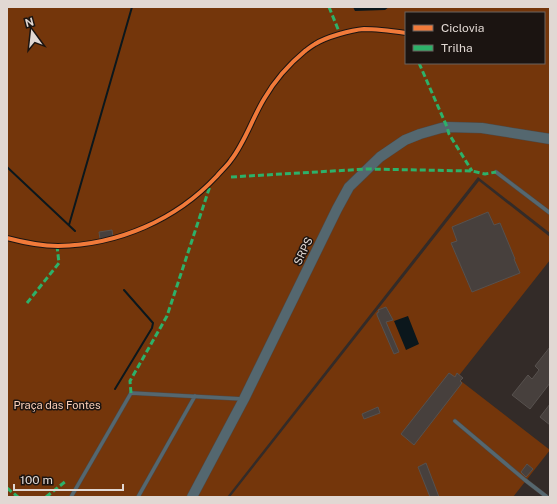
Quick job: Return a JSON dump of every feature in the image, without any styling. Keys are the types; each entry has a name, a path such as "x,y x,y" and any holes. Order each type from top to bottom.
{"main road":[{"name":"SRPS","path":"192,497 244,399 337,209 349,187 367,169 380,157 405,140 420,134 447,127 482,128 550,139"},
{"name":"SRPS","path":"522,135 550,147"}],"lane":[{"path":"496,172 550,213"},
{"path":"71,497 131,393 244,399"},
{"path":"138,497 194,396"},
{"path":"455,421 528,483 547,497"}],"green space":[{"name":"Praça das Fontes","path":"7,7 550,7 550,233 478,177 227,497 7,497"},
{"path":"479,181 550,237 550,260 457,378 550,450 513,497 230,497"}],"shaded area":[{"path":"353,7 389,7 385,10 355,11"},
{"path":"408,316 419,344 406,350 394,321"}],"building":[{"path":"488,212 494,225 500,223 520,273 472,292 451,243 457,241 452,227"},
{"path":"112,230 113,237 100,239 99,232"},
{"path":"386,307 393,320 386,322 399,352 394,354 377,315 379,312 378,310"},
{"path":"550,347 550,383 530,409 512,395 528,375 532,379 539,370 535,366"},
{"path":"449,373 455,377 457,373 463,378 460,381 462,383 414,445 401,434"},
{"path":"550,404 550,425 540,417"},
{"path":"378,407 380,413 364,419 362,414"},
{"path":"426,463 439,497 430,497 418,467"},
{"path":"527,464 533,469 526,477 521,472"}],"waterway":[{"path":"69,225 132,7"},
{"path":"7,167 75,231"},
{"path":"115,389 152,328 153,323 124,290"}],"marked path":[{"path":"329,7 340,34"},
{"path":"419,64 449,134 472,171"},
{"path":"231,177 367,169 472,171 485,174 496,172"},
{"path":"131,393 130,381 167,316 210,186"},
{"path":"27,303 59,263 57,246"},
{"path":"46,497 66,481"},
{"path":"7,488 18,497"}],"cycle path":[{"path":"7,238 45,245 80,245 124,235 145,227 164,217 201,192 228,164 240,146 268,92 287,67 305,51 325,39 339,34 364,29 405,33"}]}
